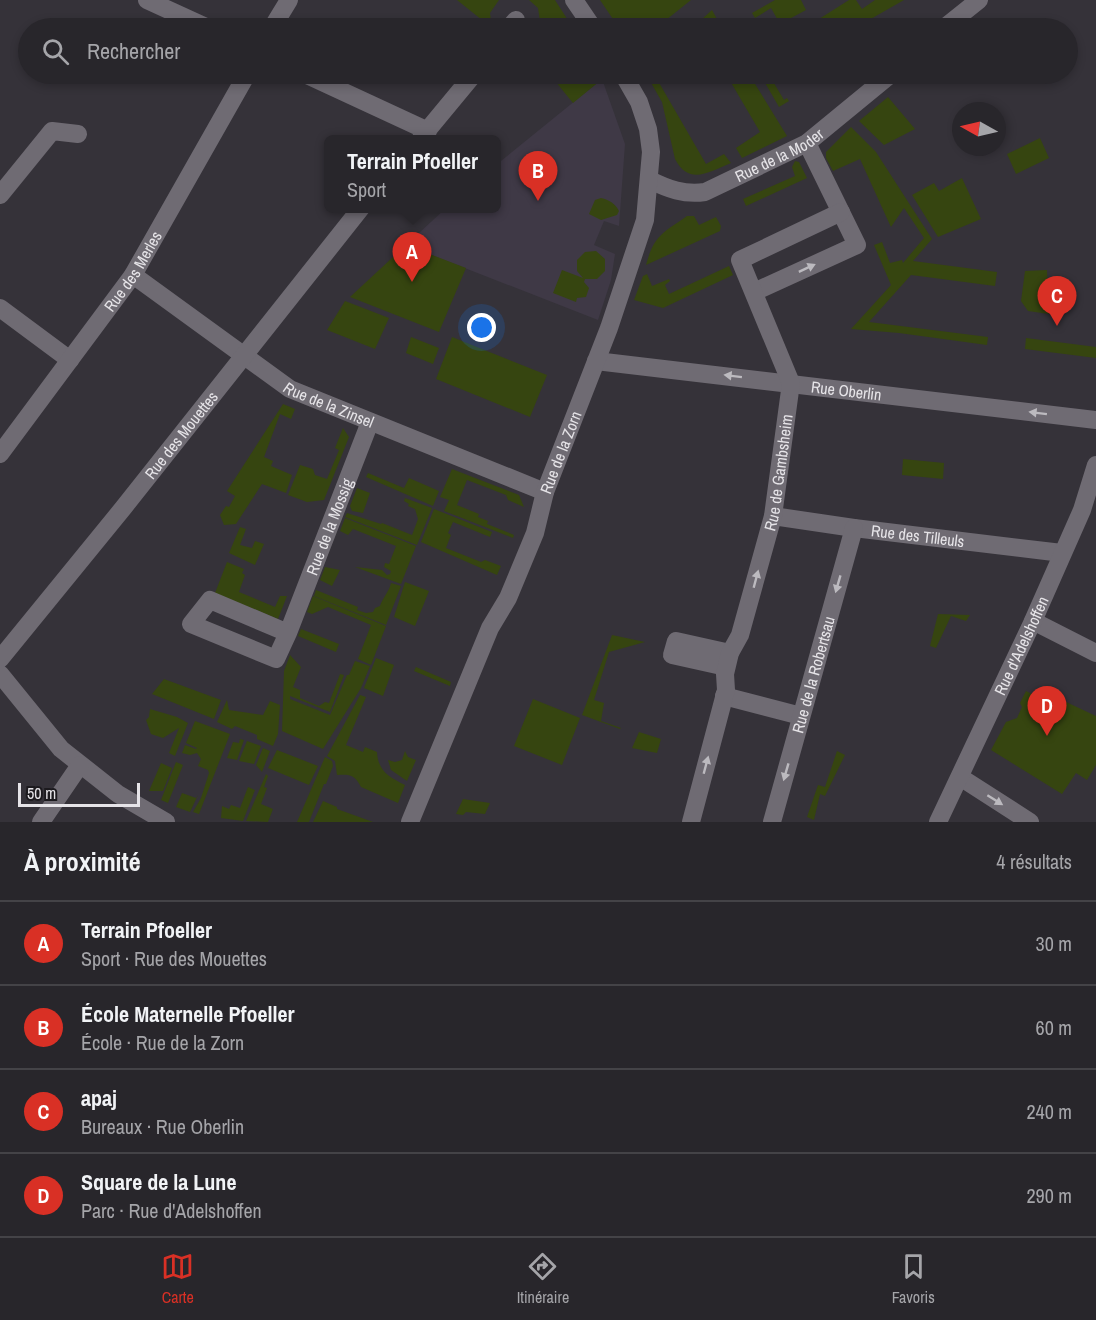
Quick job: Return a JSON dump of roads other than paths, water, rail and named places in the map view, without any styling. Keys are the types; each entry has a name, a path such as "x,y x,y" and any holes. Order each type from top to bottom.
{"street":[{"path":"147,0 186,18"},
{"path":"278,18 289,0"},
{"path":"574,0 586,18"},
{"path":"956,18 979,0"},
{"name":"Rue des Merles","path":"0,454 133,275 241,84"},
{"path":"325,84 424,135 466,84"},
{"name":"Rue de la Zorn","path":"410,822 490,628 508,598 535,533 545,492 622,291 645,220 651,152 648,129 639,102 629,84"},
{"name":"Rue de la Moder","path":"650,180 691,194 705,192 807,143 879,84"},
{"path":"0,195 52,131 78,134"},
{"path":"754,292 857,245 807,143"},
{"name":"Rue de Gambsheim","path":"691,822 724,696 728,660 740,635 773,516 791,383 740,260 841,212"},
{"name":"Rue des Mouettes","path":"0,659 124,507 356,213"},
{"name":"Rue de la Zinsel","path":"133,275 290,389 545,492"},
{"path":"0,308 70,360"},
{"name":"Rue Oberlin","path":"596,361 1096,420"},
{"name":"Rue de la Mossig","path":"288,633 210,600 191,624 276,659 288,633 370,422"},
{"name":"Rue d'Adelshoffen","path":"938,822 1033,621 1062,553 1089,514 1096,465"},
{"name":"Rue des Tilleuls","path":"773,516 1062,553"},
{"name":"Rue de la Robertsau","path":"772,822 854,528"},
{"path":"1033,621 1096,653"},
{"path":"0,674 61,749 118,794 163,822"},
{"path":"724,696 801,716"},
{"path":"41,822 80,765"},
{"path":"960,777 1030,822"}],"place":[{"name":"École Maternelle Pfoeller","path":"538,201"},
{"name":"Terrain Pfoeller","path":"412,282"},
{"name":"apaj","path":"1057,326"},
{"name":"Square de la Lune","path":"1047,736"}]}
